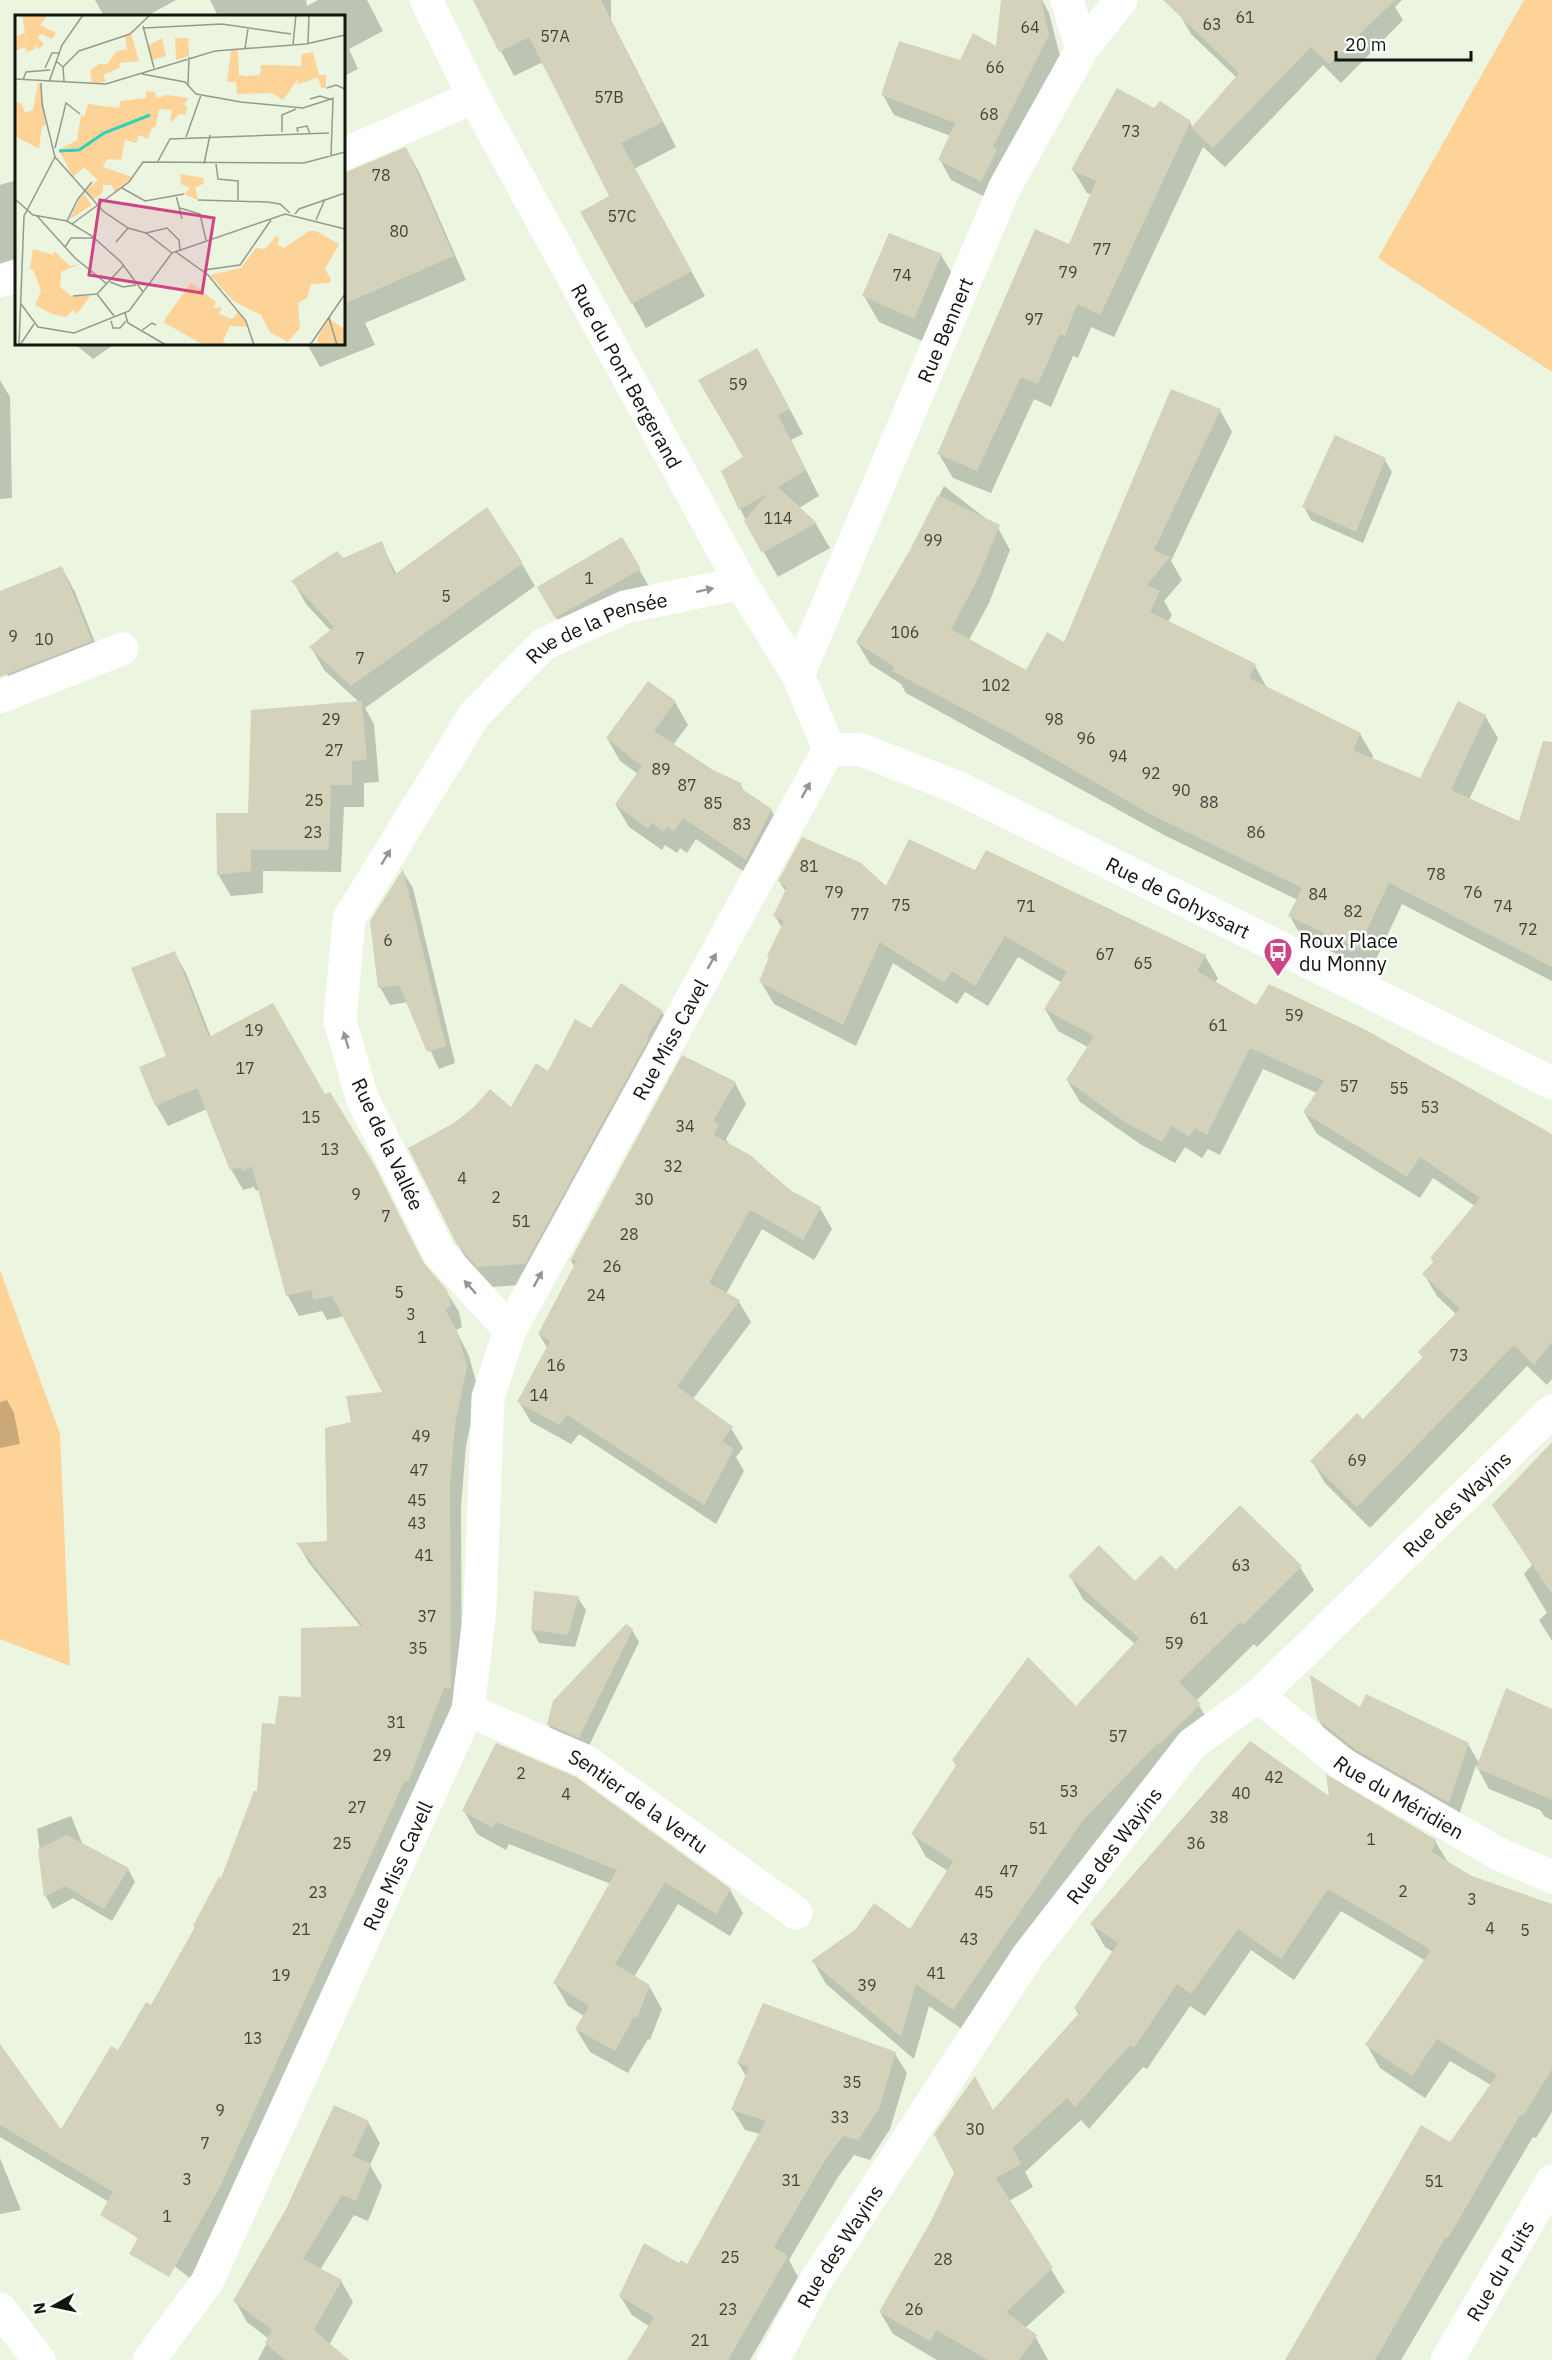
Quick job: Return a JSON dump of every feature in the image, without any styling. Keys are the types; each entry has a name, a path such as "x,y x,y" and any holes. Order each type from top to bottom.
{"street":[{"name":"Rue du Pont Bergerand","path":"426,0 474,97 741,583 798,675 829,749"},
{"path":"1067,0 1082,49"},
{"name":"Rue Bennert","path":"798,675 1005,187 1082,49 1121,0"},
{"path":"345,154 474,97"},
{"path":"0,281 15,276"},
{"name":"Rue de la Pensée","path":"475,714 544,644 625,607 741,583"},
{"path":"0,697 122,649"},
{"name":"Rue de la Vallée","path":"475,714 349,919 340,1021 362,1098 440,1254 510,1330"},
{"name":"Rue de Gohyssart","path":"829,749 862,750 962,789 1552,1083"},
{"name":"Rue Miss Cavel","path":"510,1330 829,749"},
{"name":"Rue Miss Cavell","path":"149,2360 207,2282 468,1710 480,1609 488,1397 510,1330"},
{"name":"Rue des Wayins","path":"777,2358 815,2282 1028,1957 1192,1744 1257,1696 1552,1411"},
{"name":"Rue du Méridien","path":"1257,1696 1344,1765 1499,1854 1552,1877"},
{"name":"Sentier de la Vertu","path":"468,1710 585,1761 796,1913"},
{"name":"Rue du Puits","path":"1447,2360 1552,2181"},
{"path":"0,2309 39,2360"}],"shaded area":[{"path":"1524,0 1552,0 1552,372 1378,258"},
{"path":"0,1270 60,1434 70,1666 0,1639"}],"building":[{"path":"473,0 601,0 663,122 621,143 692,271 631,304 580,212 609,196 529,37 499,52"},
{"path":"1001,0 1041,0 1049,35 993,147 997,150 981,182 938,160 955,123 881,95 899,41 960,60 973,33 996,46"},
{"path":"1163,0 1395,0 1329,64 1311,47 1213,148 1191,128 1239,73"},
{"path":"1117,88 1154,108 1160,101 1191,121 1107,301 1100,315 1077,304 1065,336 1060,334 1038,384 1021,377 977,471 937,454 1035,229 1069,244 1096,181 1071,170"},
{"path":"406,147 454,256 345,304 345,173"},
{"path":"889,233 942,254 914,319 862,296"},
{"path":"757,348 790,409 778,415 806,470 778,487 817,523 762,553 744,521 767,494 739,510 721,471 743,457 698,380"},
{"path":"1171,389 1221,409 1154,550 1170,557 1147,585 1160,591 1150,612 1256,664 1249,678 1361,733 1353,750 1420,778 1458,701 1486,715 1451,790 1519,821 1543,741 1552,742 1552,967 1389,883 1358,949 1288,916 1302,888 1150,814 1011,734 892,671 894,667 856,642 910,550 938,495 1000,525 977,581 951,629 1026,670 1047,632 1064,642"},
{"path":"1335,435 1386,458 1356,532 1302,507"},
{"path":"487,507 523,563 351,686 309,647 334,627 291,581 337,551 343,558 382,541 394,575"},
{"path":"622,537 641,569 555,618 537,587"},
{"path":"62,566 92,641 0,677 0,591"},
{"path":"648,681 676,701 654,731 713,770 741,783 742,789 772,809 746,860 683,818 674,831 667,827 663,832 652,823 648,829 615,804 642,766 606,738"},
{"path":"362,701 367,760 352,761 352,785 331,785 329,850 251,850 251,871 217,875 216,813 248,813 251,710"},
{"path":"802,837 861,863 886,886 909,839 975,870 986,850 1206,955 1197,971 1256,1005 1269,984 1366,1030 1552,1134 1552,1342 1534,1365 1514,1345 1357,1507 1310,1461 1357,1413 1363,1419 1423,1357 1418,1352 1460,1309 1422,1274 1434,1261 1430,1258 1480,1198 1420,1157 1407,1177 1303,1112 1324,1081 1250,1048 1207,1135 1195,1128 1189,1137 1172,1126 1162,1142 1126,1123 1066,1080 1094,1036 1044,1009 1067,972 1005,936 975,986 952,971 944,983 880,942 843,1025 759,982 769,957 767,956 784,921 773,916 787,887 778,881"},
{"path":"403,869 446,1046 427,1052 399,985 378,988 370,921"},
{"path":"175,951 209,1037 273,1003 325,1094 330,1092 375,1166 423,1262 447,1290 451,1306 445,1309 458,1333 467,1367 455,1425 450,1485 451,1688 444,1688 408,1782 405,1780 220,2187 169,2277 129,2254 138,2238 100,2215 113,2192 0,2125 0,2044 61,2129 111,2046 118,2050 146,2002 151,2005 195,1927 193,1926 219,1877 221,1878 254,1791 257,1791 262,1723 275,1724 279,1696 301,1697 301,1628 363,1626 296,1543 327,1541 325,1428 351,1422 346,1396 382,1392 332,1296 313,1300 312,1290 286,1296 252,1167 243,1171 241,1167 230,1170 197,1088 155,1106 139,1067 166,1056 131,968"},
{"path":"621,983 663,1011 525,1264 477,1267 456,1243 408,1148 454,1123 474,1107 490,1089 511,1107 536,1063 548,1071 575,1019 591,1028"},
{"path":"682,1055 736,1082 713,1121 719,1124 714,1135 750,1155 790,1190 821,1207 803,1240 750,1210 709,1283 740,1300 677,1386 733,1427 722,1441 734,1449 704,1505 567,1415 559,1425 517,1402 550,1341 538,1334 577,1260 570,1261"},
{"path":"1552,1442 1552,1594 1492,1505"},
{"path":"1240,1505 1302,1566 1243,1625 1240,1622 1179,1682 1201,1704 1160,1744 1158,1743 1083,1820 953,2010 916,1984 901,2037 811,1961 856,1929 874,1903 910,1929 953,1861 911,1834 957,1764 952,1760 1028,1657 1076,1706 1139,1638 1068,1576 1099,1545 1135,1581 1161,1555 1176,1570"},
{"path":"534,1591 579,1596 568,1635 531,1630"},
{"path":"626,1624 633,1629 579,1738 547,1724 553,1701"},
{"path":"1310,1675 1360,1707 1366,1694 1469,1743 1449,1803 1355,1749 1317,1719"},
{"path":"1506,1688 1552,1709 1552,1800 1476,1768"},
{"path":"1250,1741 1329,1796 1326,1774 1436,1840 1432,1852 1472,1876 1552,1904 1552,2069 1523,2116 1520,2115 1375,2360 1285,2360 1421,2125 1450,2142 1497,2075 1437,2039 1412,2076 1365,2045 1431,1950 1328,1889 1281,1959 1238,1929 1191,1994 1177,1984 1134,2048 1130,2045 1075,2107 1067,2098 1013,2148 1021,2164 996,2178 1053,2268 1006,2312 1037,2335 1019,2360 988,2360 936,2330 930,2341 879,2312 931,2221 954,2173 934,2134 975,2076 993,2110 1080,2012 1074,2008 1118,1943 1090,1924"},
{"path":"496,1743 576,1777 731,1889 716,1914 665,1882 615,1964 650,1985 637,2018 634,2017 615,2051 575,2029 589,2006 553,1983 617,1870 496,1822 493,1828 462,1811"},
{"path":"67,1835 129,1868 104,1909 65,1886 44,1897 38,1849"},
{"path":"763,2003 896,2052 879,2109 858,2140 843,2136 827,2157 774,2247 788,2256 728,2360 627,2360 654,2317 619,2296 644,2243 679,2263 681,2260 687,2264 766,2121 731,2110 749,2067 737,2063"},
{"path":"334,2105 369,2121 353,2156 371,2164 356,2201 342,2195 303,2259 342,2280 314,2330 349,2360 285,2360 265,2343 272,2330 233,2301 286,2209"}],"place":[{"name":"Roux Place du Monny","path":"1278,978"}]}
